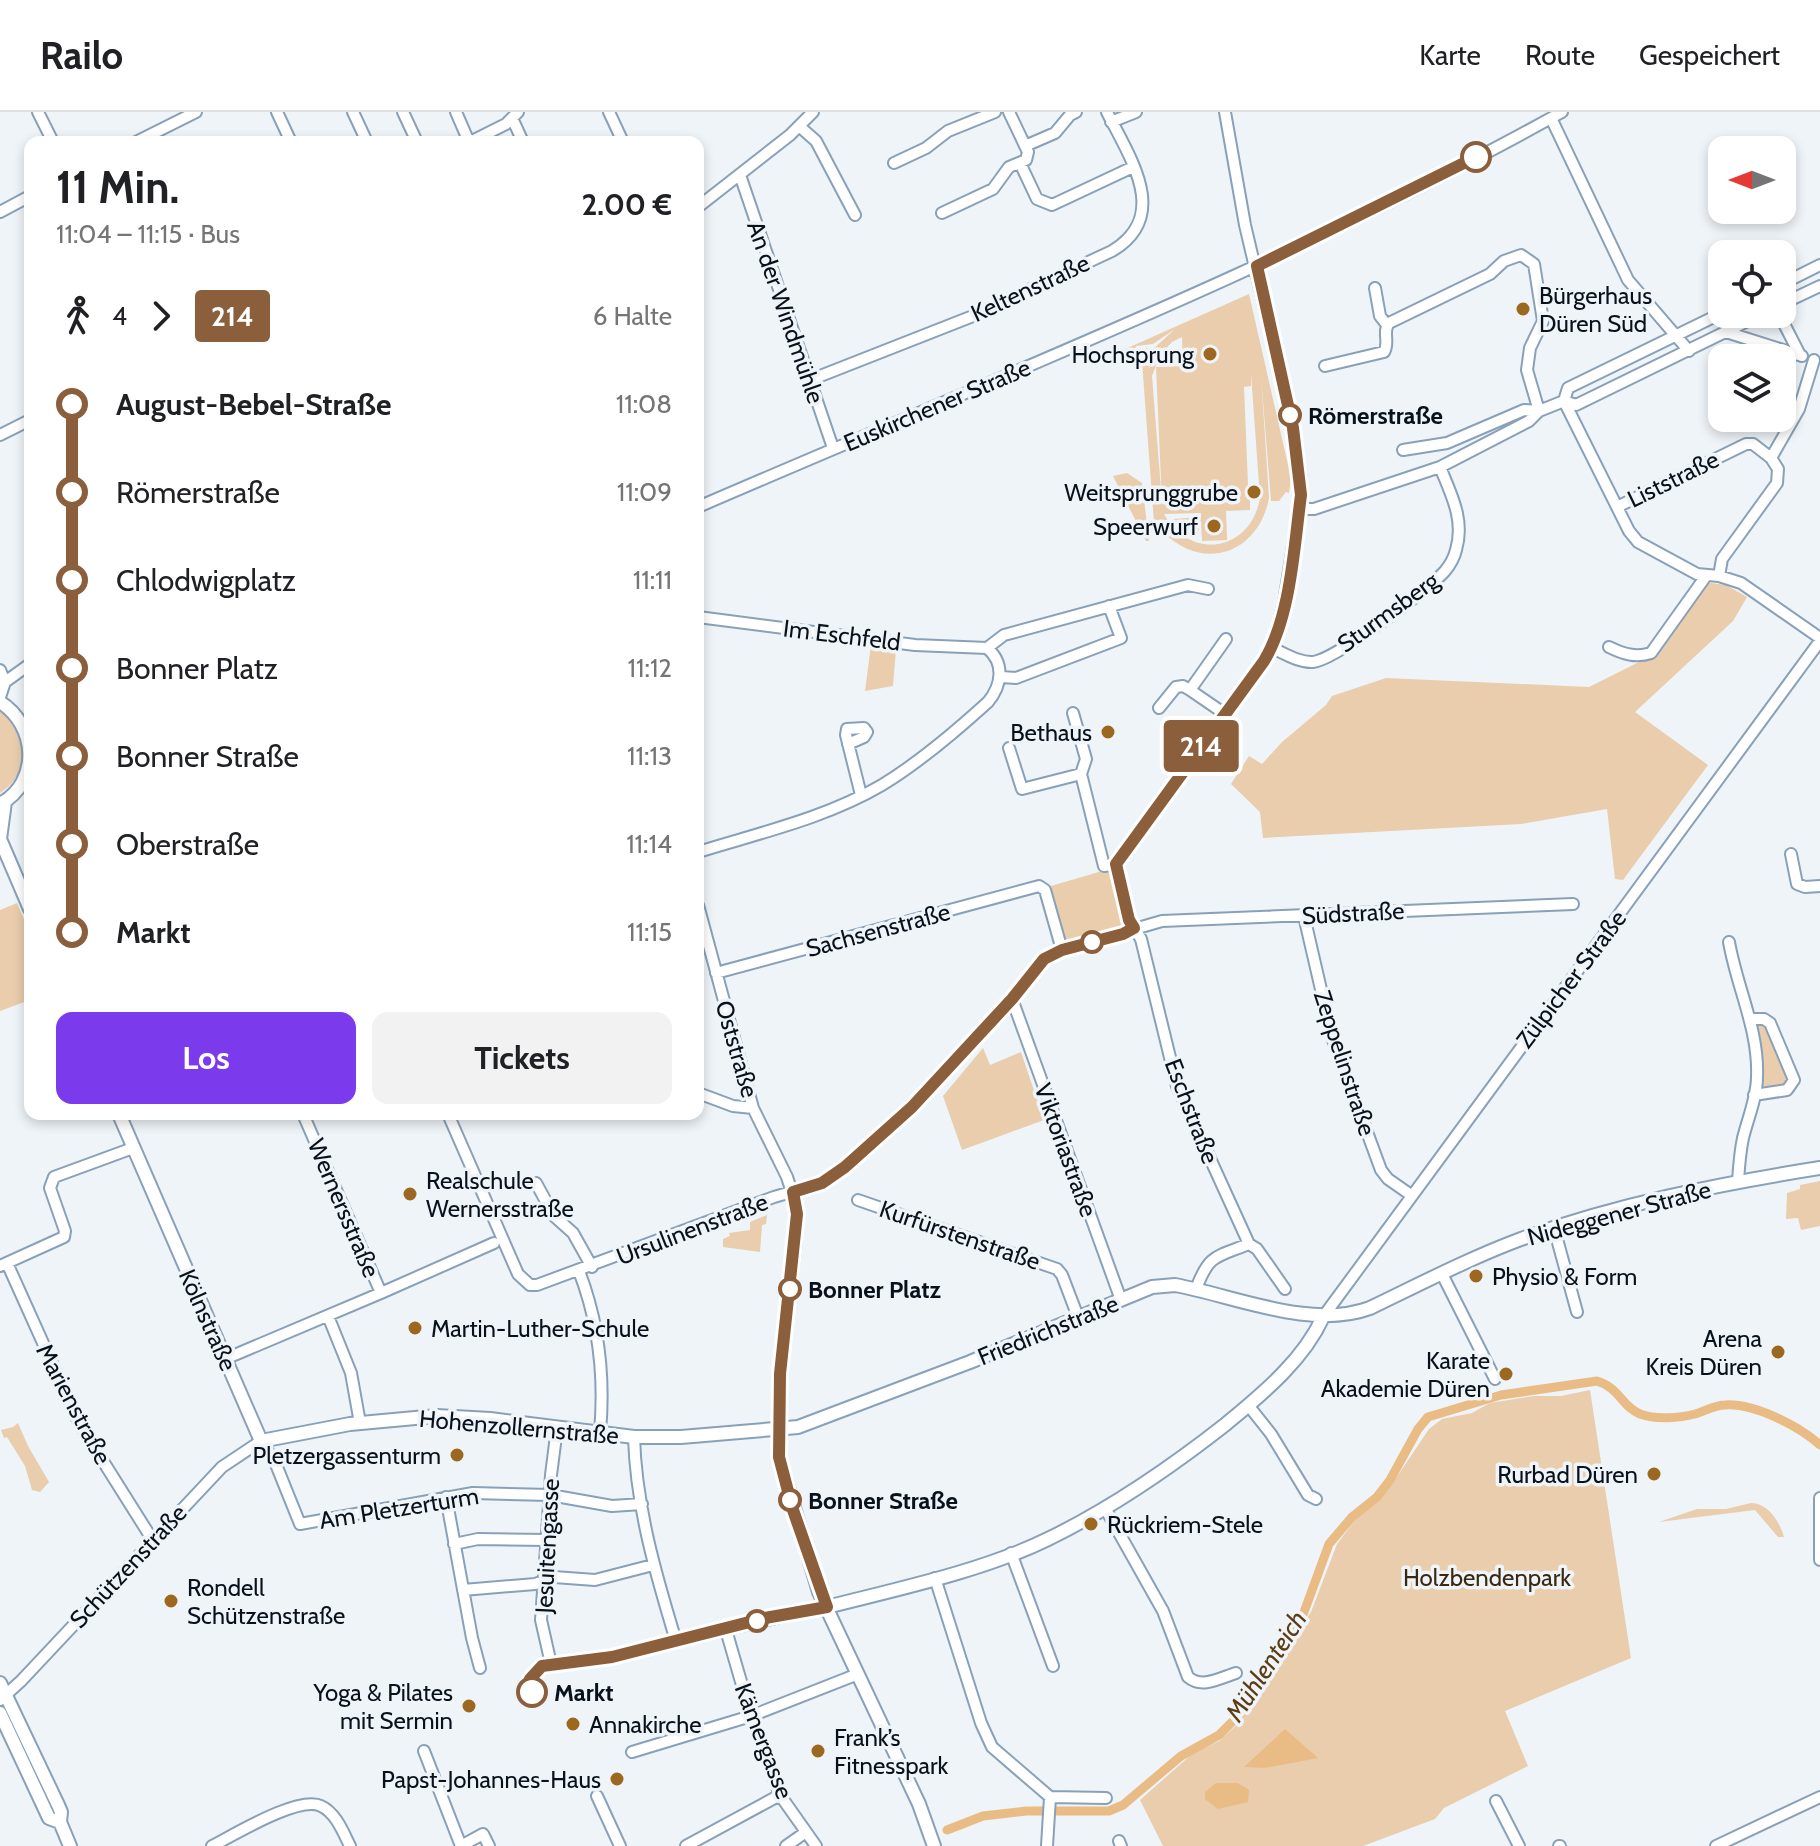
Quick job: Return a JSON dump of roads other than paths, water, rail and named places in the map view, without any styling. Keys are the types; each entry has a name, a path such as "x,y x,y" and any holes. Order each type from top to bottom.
{"main road":[{"path":"0,700 24,719"},
{"path":"24,780 16,792 2,803 0,839 24,895"},
{"name":"Kölnstraße","path":"121,1120 261,1441"},
{"name":"Nideggener Straße","path":"1323,1317 1358,1312 1504,1245 1554,1228 1738,1181 1820,1168"},
{"name":"Friedrichstraße","path":"779,1430 808,1425 1164,1284 1323,1317"},
{"path":"827,1607 935,1578 1011,1553 1046,1540 1105,1508 1180,1460 1248,1405 1295,1360 1313,1338 1323,1317"},
{"name":"Hohenzollernstraße","path":"261,1441 360,1423 437,1416 634,1437 779,1430"},
{"path":"779,1430 779,1457 784,1478 819,1592 919,1804 929,1844"},
{"path":"2,1693 38,1778 49,1818 60,1822 70,1846"},
{"path":"0,1713 38,1778"}],"street":[{"path":"38,112 50,136"},
{"path":"148,136 196,112"},
{"path":"277,112 288,136"},
{"path":"353,112 364,136"},
{"path":"403,112 414,136"},
{"path":"456,112 466,136"},
{"path":"609,112 620,136"},
{"path":"704,202 813,112"},
{"path":"894,163 926,148 948,131 995,112"},
{"path":"942,213 993,189 1009,167 1026,160 1028,152 1009,112"},
{"path":"1025,146 1055,133 1076,112"},
{"name":"Keltenstraße","path":"810,380 973,316 1121,246 1139,227 1143,215 1143,192 1109,117 1136,112"},
{"path":"1073,713 1086,759 1081,774 1104,866 1116,864 1272,648 1284,602 1301,479 1293,428 1245,225 1225,112"},
{"name":"Euskirchener Straße","path":"704,504 1257,266 1562,112"},
{"path":"481,136 506,124 514,114"},
{"path":"514,114 521,136"},
{"path":"1551,118 1628,280 1689,351"},
{"path":"799,126 821,149 855,215"},
{"path":"1020,163 1037,199 1052,205 1133,167"},
{"name":"An der Windmühle","path":"740,175 833,448"},
{"path":"1,209 24,199"},
{"path":"1387,325 1490,274 1509,258 1527,257 1534,264 1538,276 1543,321 1526,363 1539,411"},
{"path":"1796,277 1820,265"},
{"path":"1796,297 1820,286"},
{"path":"1325,366 1386,349 1387,325 1380,316 1375,288"},
{"path":"1708,320 1568,388 1564,401 1629,531 1638,542 1706,576 1719,576 1741,583 1820,640"},
{"path":"1299,509 1314,509 1440,467 1529,421 1539,411 1564,401 1576,405 1734,328"},
{"path":"1786,328 1802,356"},
{"path":"1719,576 1722,559 1777,483 1778,469 1771,458 1799,409 1817,361 1726,332"},
{"path":"1403,450 1447,443 1524,410 1539,411"},
{"path":"0,435 24,423"},
{"name":"Liststraße","path":"1617,507 1746,444 1753,444 1771,458"},
{"name":"Sturmsberg","path":"1272,648 1304,662 1320,660 1394,614 1445,571 1457,548 1459,520 1440,467"},
{"path":"1609,647 1622,654 1642,656 1651,653 1706,576"},
{"name":"Im Eschfeld","path":"704,618 930,647 987,648 1004,635 1109,606 1188,585 1208,589"},
{"path":"1001,677 1016,678 1118,640 1121,635 1109,606"},
{"path":"1190,690 1226,639"},
{"name":"Zülpicher Straße","path":"1323,1317 1820,640"},
{"path":"704,850 817,814 861,795 908,768 994,694 1001,677 994,656 987,648"},
{"path":"5,682 24,668"},
{"path":"0,670 5,682 0,700"},
{"path":"1159,708 1176,687 1183,686 1225,714"},
{"path":"848,744 861,795"},
{"path":"1009,748 1022,789 1081,774"},
{"path":"1791,854 1797,884 1820,886"},
{"name":"Eschstraße","path":"1116,864 1129,920 1141,939 1182,1100 1249,1244 1257,1249 1285,1289"},
{"name":"Sachsenstraße","path":"716,973 1039,886 1045,890 1062,950"},
{"name":"Südstraße","path":"1062,950 1162,921 1573,904"},
{"name":"Zeppelinstraße","path":"1304,916 1332,1037 1381,1170 1388,1179 1411,1195"},
{"name":"Oststraße","path":"704,928 753,1108 793,1192"},
{"name":"Nideggener Straße","path":"1729,942 1757,1054 1754,1095 1743,1140 1738,1181"},
{"name":"Ursulinenstraße","path":"451,1120 518,1274 530,1285 537,1285 822,1183 845,1167 931,1087 1012,999 1044,959 1062,950"},
{"name":"Viktoriastraße","path":"1012,999 1121,1300"},
{"path":"1750,1019 1764,1019 1770,1023 1794,1080 1787,1090 1754,1095"},
{"path":"704,1095 733,1106 753,1108"},
{"name":"Wernersstraße","path":"225,1359 381,1293 306,1120"},
{"path":"3,1265 64,1237 65,1231 50,1188 54,1177 133,1148"},
{"name":"Ursulinenstraße","path":"536,1183 554,1216 573,1233 592,1267"},
{"path":"779,1430 780,1374 797,1212 793,1192"},
{"name":"Kurfürstenstraße","path":"858,1200 1057,1269 1078,1317"},
{"path":"1554,1228 1577,1312"},
{"path":"381,1293 494,1243"},
{"path":"1196,1289 1205,1266 1212,1259 1249,1244"},
{"name":"Marienstraße","path":"3,1265 74,1413 152,1539"},
{"path":"579,1271 593,1308 595,1323 602,1391 600,1432"},
{"path":"1442,1274 1495,1379"},
{"path":"328,1316 351,1373 360,1423"},
{"path":"1248,1405 1271,1434 1308,1495 1316,1499"},
{"name":"Jesuitengasse","path":"557,1428 541,1620 551,1664 612,1657 676,1641"},
{"path":"634,1437 653,1565 676,1641 765,1618 827,1607"},
{"name":"Schützenstraße","path":"2,1693 222,1467 261,1441"},
{"name":"Kölnstraße","path":"261,1441 275,1462 300,1524"},
{"name":"Am Pletzerturm","path":"300,1524 482,1493 550,1495 612,1506 642,1504"},
{"path":"446,1497 480,1668"},
{"path":"1820,1498 1820,1560"},
{"path":"1105,1508 1163,1611 1188,1677 1203,1684 1236,1673"},
{"path":"454,1544 478,1539 547,1540"},
{"path":"1011,1553 1053,1666"},
{"path":"463,1590 543,1581 554,1577 595,1580 653,1565"},
{"path":"935,1578 985,1737 1049,1804 1047,1846"},
{"name":"Kämergasse","path":"726,1630 751,1716 780,1795 816,1846"},
{"path":"632,1752 751,1716 858,1674"},
{"path":"424,1751 461,1846 483,1834 489,1846"},
{"path":"686,1846 780,1795"},
{"path":"597,1796 620,1846"},
{"path":"1716,1846 1820,1797"},
{"path":"1049,1804 1106,1798"},
{"path":"1496,1801 1519,1846"},
{"path":"212,1846 300,1805 318,1804 332,1815 350,1846"},
{"path":"786,1846 806,1832"}],"waterway":[{"name":"Mühlenteich","path":"947,1830 983,1816 1026,1811 1109,1811 1123,1805 1181,1756 1219,1735 1241,1713 1270,1660 1300,1623 1329,1544 1352,1517 1377,1497 1428,1417 1501,1395 1597,1381 1611,1388 1634,1411 1646,1416 1682,1417 1718,1406 1737,1405 1776,1417 1820,1445"}],"place":[{"name":"Bürgerhaus Düren Süd","path":"1523,309"},
{"name":"Hochsprung","path":"1210,354"},
{"name":"Römerstraße","path":"1290,415"},
{"name":"Weitsprunggrube","path":"1254,492"},
{"name":"Speerwurf","path":"1214,526"},
{"name":"Bethaus","path":"1108,732"},
{"name":"Realschule Wernersstraße","path":"410,1194"},
{"name":"Physio & Form","path":"1476,1276"},
{"name":"Bonner Platz","path":"790,1289"},
{"name":"Martin-Luther-Schule","path":"415,1328"},
{"name":"Arena Kreis Düren","path":"1778,1352"},
{"name":"Karate Akademie Düren","path":"1506,1374"},
{"name":"Pletzergassenturm","path":"457,1455"},
{"name":"Rurbad Düren","path":"1654,1474"},
{"name":"Bonner Straße","path":"790,1500"},
{"name":"Rückriem-Stele","path":"1091,1524"},
{"name":"Rondell Schützenstraße","path":"171,1601"},
{"name":"Markt","path":"532,1692"},
{"name":"Yoga & Pilates mit Sermin","path":"469,1706"},
{"name":"Annakirche","path":"573,1724"},
{"name":"Frank’s Fitnesspark","path":"818,1751"},
{"name":"Papst-Johannes-Haus","path":"617,1779"}],"park label":[{"name":"Holzbendenpark","path":"1487,1577"}]}
